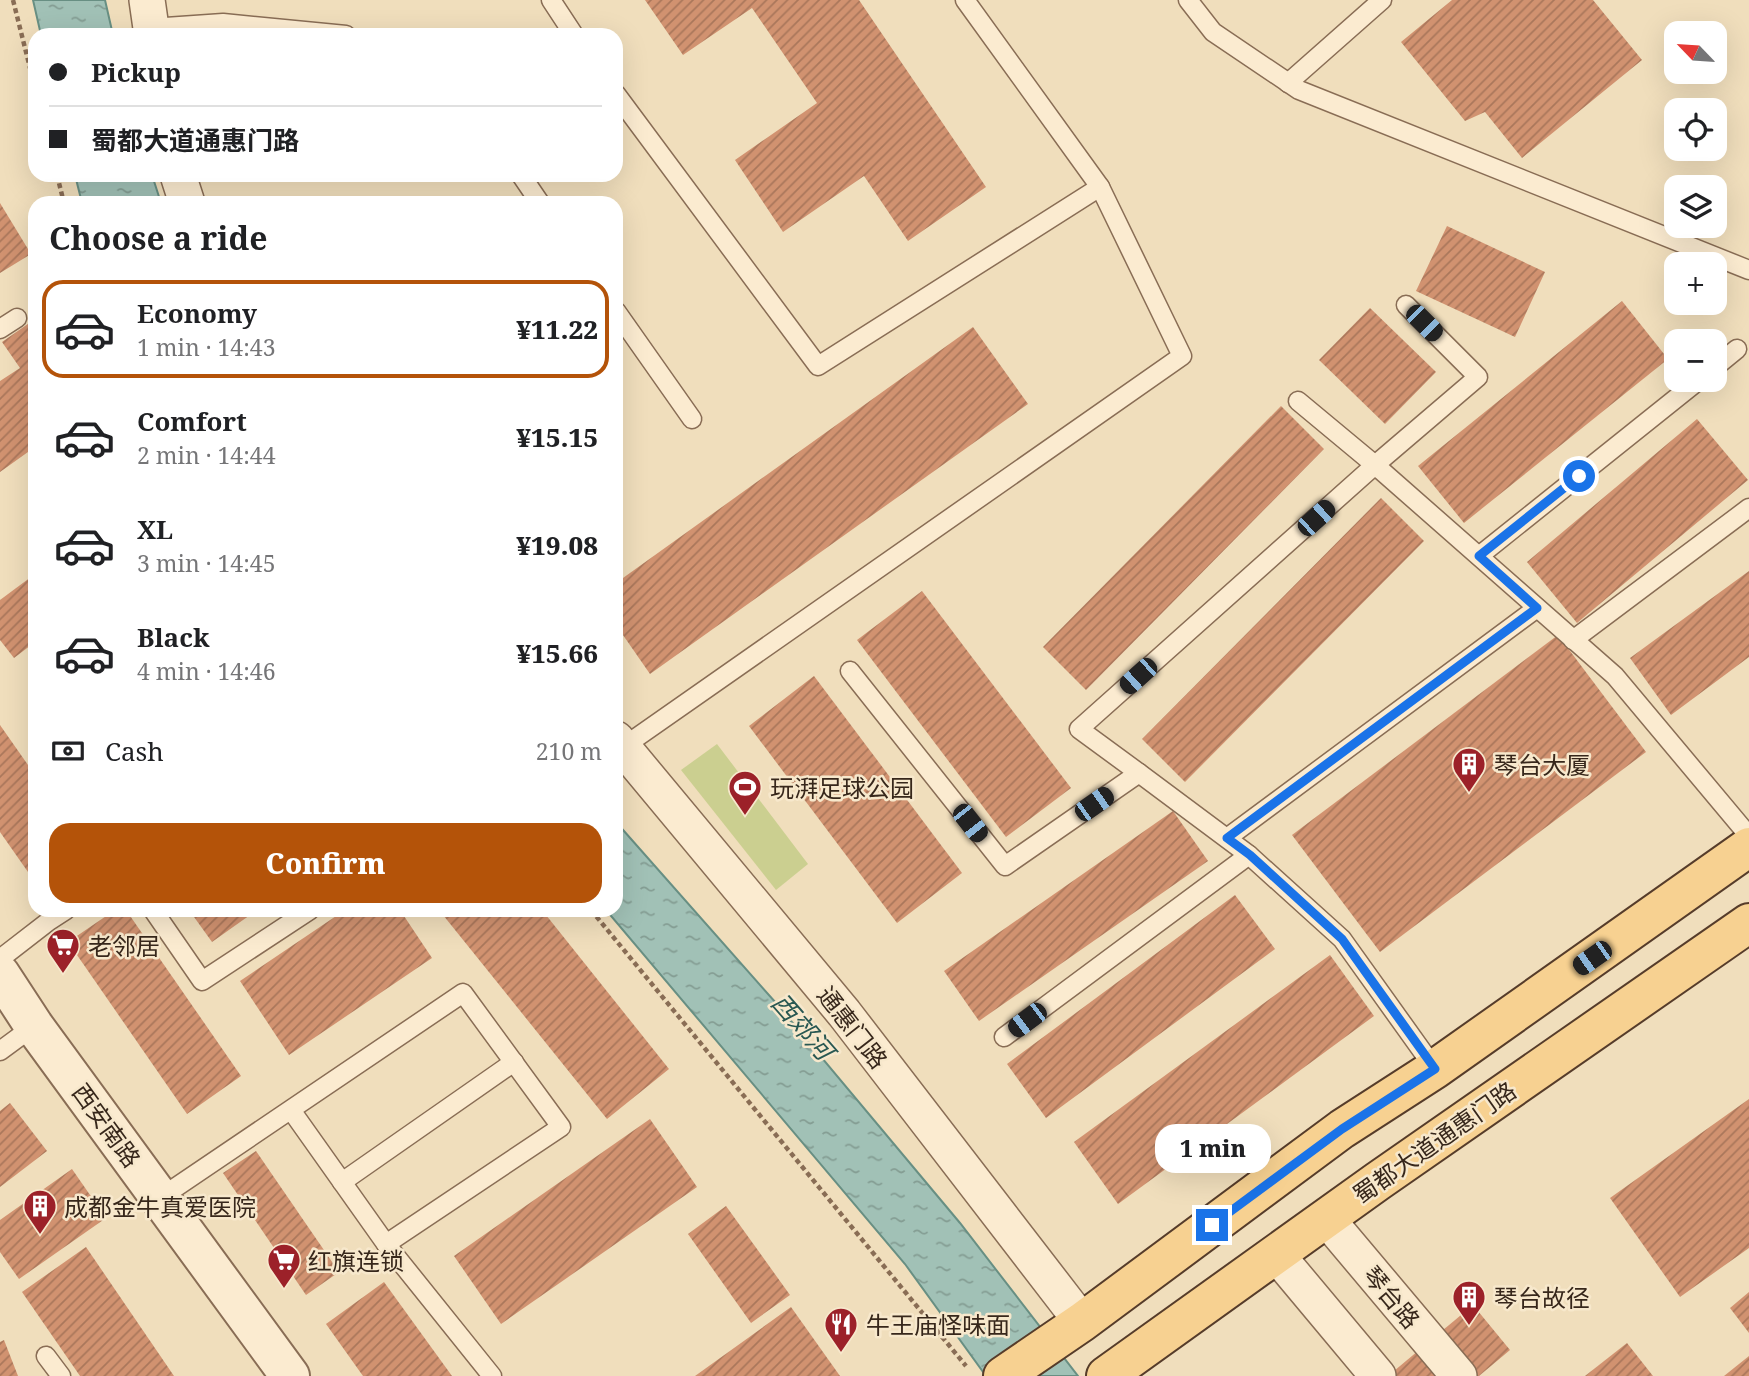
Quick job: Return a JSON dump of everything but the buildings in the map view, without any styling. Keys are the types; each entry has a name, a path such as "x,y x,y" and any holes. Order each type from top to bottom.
{"main road":[{"path":"1003,1376 1082,1322 1342,1129 1435,1069 1749,846"},
{"name":"蜀都大道通惠门路","path":"1114,1371 1326,1218 1749,923"}],"street":[{"name":"通惠门路","path":"623,747 844,1013 1082,1322"},
{"name":"西安南路","path":"0,974 34,1026 160,1198 279,1372"},
{"name":"琴台路","path":"1326,1218 1459,1376"},
{"path":"1276,1254 1378,1376"}],"lane":[{"path":"551,0 569,28"},
{"path":"623,741 1182,356 1100,187 965,0"},
{"path":"1288,83 1382,0"},
{"path":"1194,2 1213,32 1299,90 1749,270"},
{"path":"150,21 223,23 274,28"},
{"path":"623,103 818,366 1100,187"},
{"path":"1406,304 1478,377 1375,465 1079,729 1250,855 1342,939 1435,1069"},
{"path":"0,329 17,318"},
{"path":"623,321 692,419"},
{"path":"1727,357 1737,349"},
{"path":"1479,556 1684,392"},
{"path":"1298,401 1375,465 1615,676 1749,836"},
{"path":"1573,640 1749,508"},
{"path":"1227,838 1537,608"},
{"path":"850,671 1005,866 1139,773"},
{"path":"1004,1037 1250,855"},
{"path":"0,960 55,917"},
{"path":"158,917 202,981 299,917"},
{"path":"160,1198 463,993 561,1126 386,1244"},
{"path":"0,1051 34,1026"},
{"path":"342,1182 514,1062"},
{"path":"291,1110 386,1244 492,1376"},
{"path":"46,1356 61,1376"}],"path":[{"path":"13,0 28,60"},
{"path":"597,917 974,1376"}],"green space":[{"name":"玩湃足球公园","path":"717,744 808,864 776,890 681,770"}],"water":[{"path":"33,0 105,0 111,28 39,28"},
{"path":"77,182 154,182 159,196 80,196"},
{"path":"623,830 776,1003 960,1223 1078,1376 986,1376 905,1264 612,917 623,917"}],"place":[{"name":"琴台大厦","path":"1469,794"},
{"name":"玩湃足球公园","path":"745,817"},
{"name":"老邻居","path":"63,975"},
{"name":"成都金牛真爱医院","path":"40,1236"},
{"name":"红旗连锁","path":"284,1290"},
{"name":"琴台故径","path":"1469,1327"},
{"name":"牛王庙怪味面","path":"841,1354"}],"route":[{"path":"1212,1225 1342,1129 1435,1069 1342,939 1250,855 1227,838 1537,608 1479,556 1579,476"}],"water label":[{"name":"西郊河","path":"803,1026"}]}
